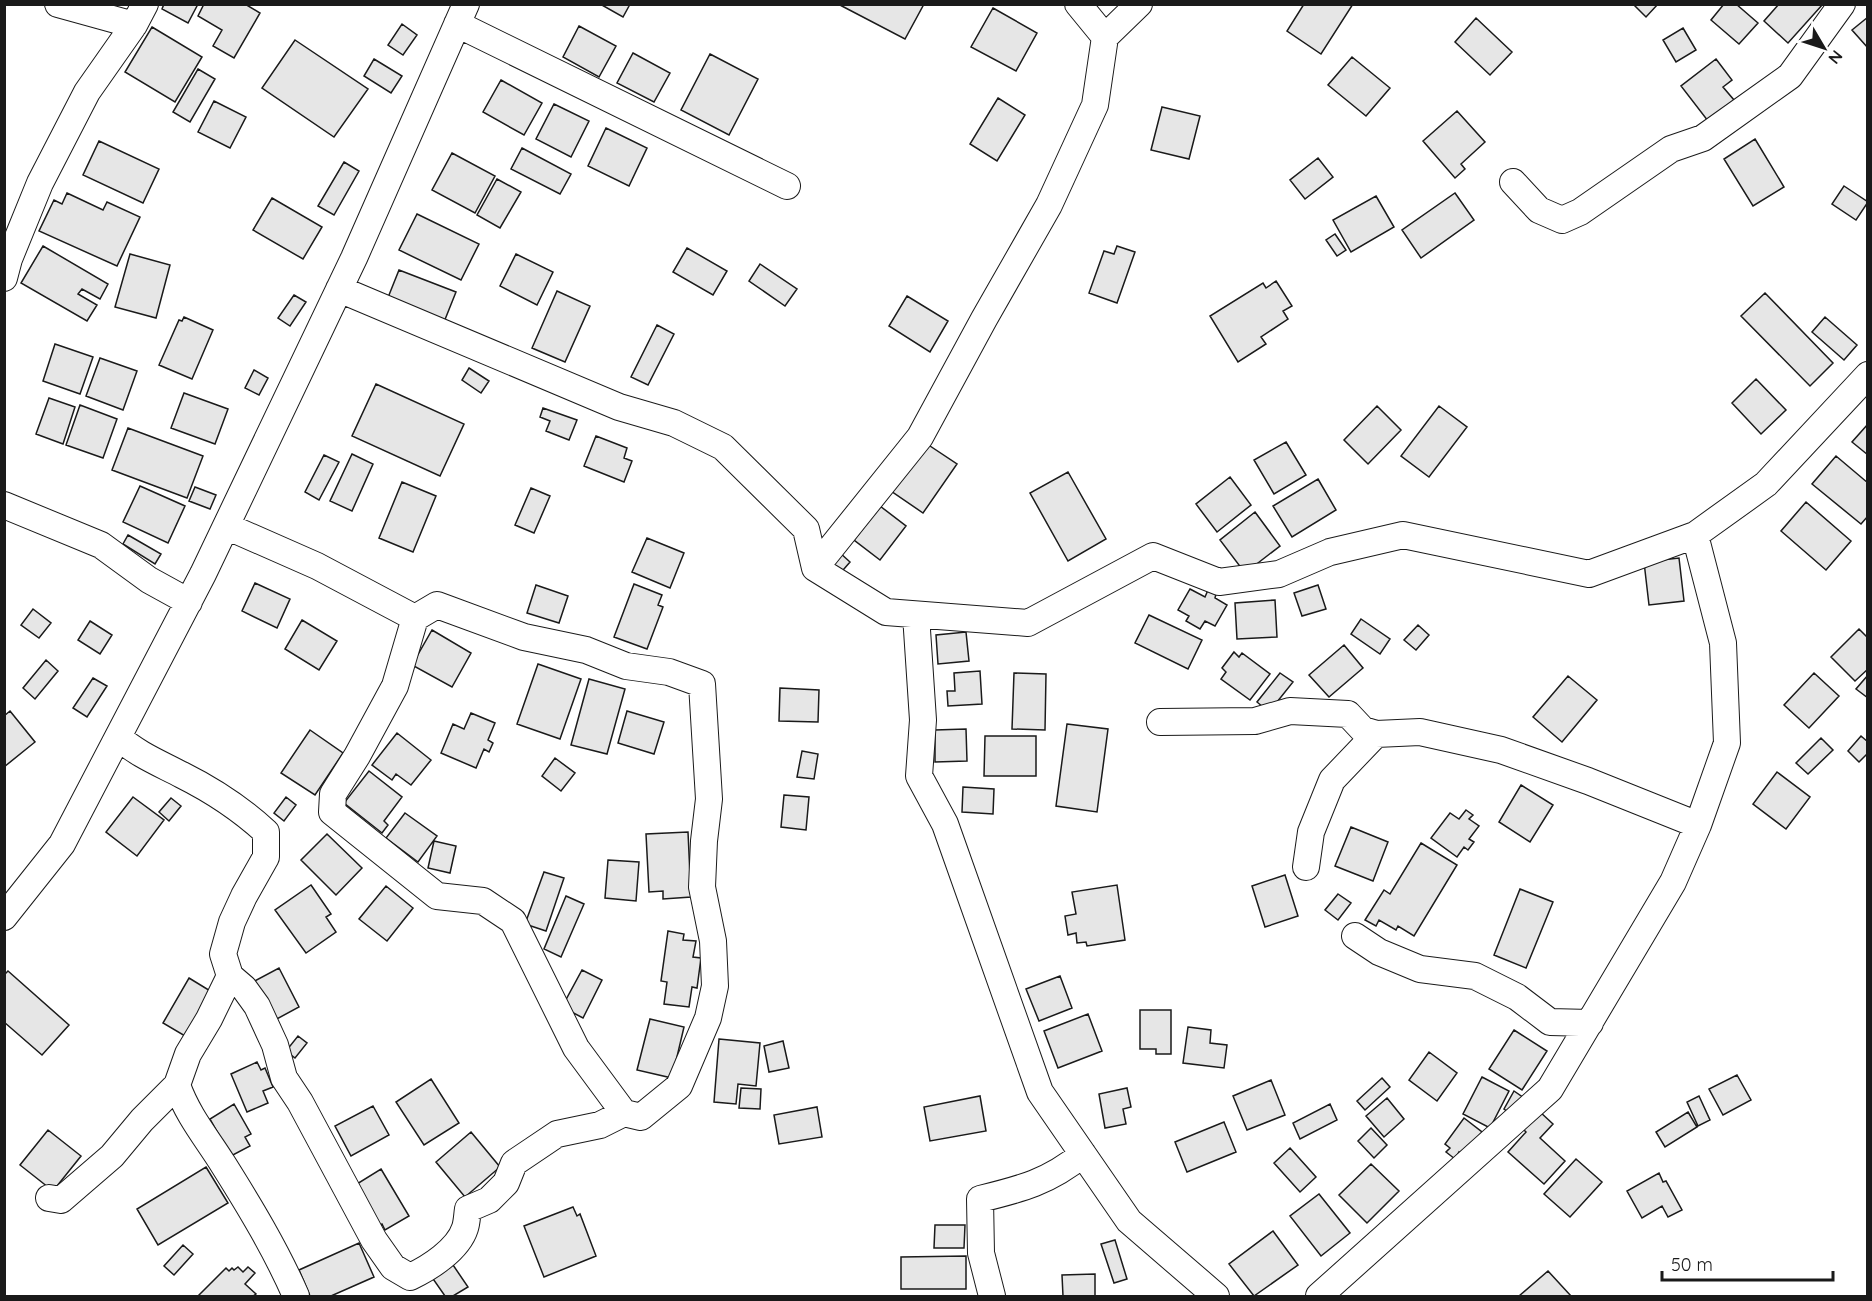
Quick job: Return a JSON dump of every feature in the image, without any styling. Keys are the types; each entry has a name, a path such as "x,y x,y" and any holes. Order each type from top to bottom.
{"street":[{"path":"4,278 9,259 40,183 87,92 140,15 58,4"},
{"path":"1078,4 1105,37"},
{"path":"814,568 920,438 1049,205 1095,105 1105,37 1139,4"},
{"path":"1513,182 1539,210 1562,220 1580,212 1671,149 1703,138 1790,76 1842,4"},
{"path":"4,917 62,844 189,602 339,290 461,14 786,186"},
{"path":"339,290 619,407 674,423 723,447 806,529 814,568 886,612 1028,623 1153,556 1219,582 1279,574 1330,552 1403,535 1589,574 1695,535 1766,484 1868,375"},
{"path":"4,505 101,544 149,580 189,602"},
{"path":"226,525 317,566 415,618"},
{"path":"1319,1296 1550,1089 1673,882 1698,825 1727,743 1723,643 1695,535"},
{"path":"118,737 133,750 220,797 251,818 266,832 266,858 232,922 223,954 230,976 244,988 256,1006 275,1045 284,1078 300,1102 374,1240 393,1267 410,1277 430,1267 450,1250 465,1229 468,1209 489,1200 506,1183 514,1163 557,1134 600,1125 624,1113 641,1117 679,1086 708,1018 715,986 713,942 702,887 709,799 702,684 669,672 626,666 586,650 524,637 437,605 415,618 395,686 357,756 333,794 332,812 438,896 483,901 513,921 576,1048 624,1113"},
{"path":"916,615 923,720 919,776 945,824 1040,1092 1129,1221 1216,1296"},
{"path":"1160,722 1255,721 1290,711 1348,714 1363,730 1376,734 1420,732 1501,750 1588,781 1698,825"},
{"path":"1306,867 1311,832 1332,780 1376,734"},
{"path":"1355,936 1379,952 1420,969 1475,976 1517,997 1550,1023 1590,1023"},
{"path":"49,1197 61,1200 104,1163 142,1119 177,1085 188,1054 209,1019 230,976"},
{"path":"177,1085 186,1109 243,1195 297,1296"},
{"path":"993,1296 981,1253 980,1199 1026,1188 1063,1171 1083,1154"}],"building":[{"path":"164,4 198,4 188,23 162,9"},
{"path":"204,4 245,4 260,13 234,58 213,46 222,30 198,16"},
{"path":"600,4 626,4 629,6 623,17"},
{"path":"838,4 924,4 905,39"},
{"path":"1304,4 1353,4 1321,54 1287,31"},
{"path":"1633,4 1658,4 1646,17"},
{"path":"1724,4 1736,4 1758,23 1739,44 1711,20"},
{"path":"1779,4 1823,4 1788,43 1764,21"},
{"path":"993,8 1037,33 1016,71 971,47"},
{"path":"1868,17 1868,48 1852,30"},
{"path":"1476,18 1512,52 1490,75 1455,42"},
{"path":"402,24 417,35 403,55 388,45"},
{"path":"579,26 616,46 599,77 563,57"},
{"path":"152,27 202,57 175,102 125,72"},
{"path":"1683,28 1696,50 1676,62 1663,40"},
{"path":"295,40 368,89 334,137 262,88"},
{"path":"633,53 670,73 654,102 617,83"},
{"path":"710,54 758,79 729,135 681,110"},
{"path":"1352,57 1390,88 1366,116 1328,85"},
{"path":"374,59 402,76 391,93 364,76"},
{"path":"1716,59 1732,80 1723,87 1734,100 1708,121 1681,86"},
{"path":"198,69 215,79 190,122 173,112"},
{"path":"501,80 542,103 524,135 483,112"},
{"path":"998,98 1025,115 997,161 970,144"},
{"path":"214,101 246,117 230,148 198,132"},
{"path":"554,104 589,121 571,157 536,139"},
{"path":"1162,107 1200,116 1189,159 1151,150"},
{"path":"1457,111 1485,142 1461,164 1465,169 1455,178 1423,141"},
{"path":"606,128 647,148 629,186 588,166"},
{"path":"1755,139 1784,187 1753,206 1724,159"},
{"path":"99,141 159,169 143,203 83,175"},
{"path":"522,148 571,174 560,194 511,169"},
{"path":"452,153 495,176 475,213 432,190"},
{"path":"1318,158 1333,177 1305,199 1290,180"},
{"path":"344,162 359,171 334,215 318,206"},
{"path":"497,179 521,192 500,228 477,215"},
{"path":"1844,186 1868,202 1856,220 1832,204"},
{"path":"67,193 103,210 107,202 140,217 117,266 39,231 54,200 62,204"},
{"path":"1455,193 1474,220 1421,258 1402,230"},
{"path":"1376,196 1394,227 1351,252 1333,220"},
{"path":"272,198 322,227 303,259 253,230"},
{"path":"417,214 479,244 461,280 399,250"},
{"path":"1335,234 1346,250 1337,256 1326,240"},
{"path":"43,246 108,284 100,299 82,289 78,294 97,305 87,321 21,283"},
{"path":"1117,246 1135,252 1117,303 1089,293 1104,251 1114,254"},
{"path":"687,248 727,271 713,295 673,272"},
{"path":"130,254 170,265 156,318 115,307"},
{"path":"516,254 553,272 537,305 500,286"},
{"path":"760,264 797,289 785,306 749,281"},
{"path":"399,270 456,292 442,327 385,305"},
{"path":"1276,281 1292,306 1283,311 1288,319 1261,337 1266,344 1238,362 1210,316 1263,283 1266,288"},
{"path":"557,291 590,306 565,362 532,348"},
{"path":"1765,293 1833,363 1810,386 1741,316"},
{"path":"294,295 306,302 290,326 278,318"},
{"path":"907,296 948,321 930,352 889,326"},
{"path":"184,317 213,330 192,379 159,365 179,320 182,321"},
{"path":"1825,317 1857,345 1844,360 1812,332"},
{"path":"657,325 674,334 648,385 631,377"},
{"path":"55,344 93,357 80,394 43,381"},
{"path":"100,358 137,371 123,410 86,396"},
{"path":"469,368 489,381 481,393 462,380"},
{"path":"254,370 268,378 259,395 245,388"},
{"path":"1756,379 1786,410 1761,434 1732,403"},
{"path":"376,384 464,424 440,476 352,436"},
{"path":"184,393 228,409 215,444 171,428"},
{"path":"49,398 75,407 63,444 36,434"},
{"path":"80,405 117,419 103,458 66,445"},
{"path":"1377,406 1401,430 1368,464 1344,440"},
{"path":"1439,406 1467,427 1429,477 1401,456"},
{"path":"543,408 577,420 569,440 546,431 550,421 540,417"},
{"path":"1868,424 1868,455 1852,442"},
{"path":"128,428 203,456 187,498 112,470"},
{"path":"596,436 627,448 624,458 632,461 624,482 584,466"},
{"path":"924,442 957,464 923,513 891,491"},
{"path":"1286,442 1306,475 1274,494 1254,460"},
{"path":"352,454 373,464 352,511 330,501"},
{"path":"324,455 339,462 319,500 305,492"},
{"path":"1836,456 1868,483 1868,516 1861,524 1812,484"},
{"path":"1068,472 1106,539 1068,561 1030,493"},
{"path":"1230,477 1251,505 1217,532 1196,504"},
{"path":"1318,479 1336,510 1292,537 1273,506"},
{"path":"402,482 436,496 413,552 379,538"},
{"path":"140,486 185,506 168,543 123,522"},
{"path":"195,487 216,495 210,509 189,501"},
{"path":"531,488 550,496 534,533 515,525"},
{"path":"1806,502 1851,541 1826,570 1781,531"},
{"path":"880,506 906,526 880,560 854,540"},
{"path":"1255,512 1280,546 1245,573 1220,540"},
{"path":"128,535 161,554 155,564 123,544"},
{"path":"647,538 684,553 670,588 632,572"},
{"path":"839,552 850,562 837,577 826,568"},
{"path":"1679,558 1684,601 1649,605 1644,562"},
{"path":"255,583 290,599 277,628 242,611"},
{"path":"634,584 662,595 658,605 663,607 647,649 614,637"},
{"path":"536,585 568,596 559,623 527,613"},
{"path":"1318,585 1326,609 1302,616 1294,593"},
{"path":"1190,589 1205,597 1208,590 1216,594 1215,598 1227,605 1215,626 1205,621 1200,629 1186,621 1189,616 1178,610"},
{"path":"1275,600 1277,637 1237,639 1235,603"},
{"path":"33,609 51,623 39,638 21,625"},
{"path":"1149,615 1202,640 1188,669 1135,643"},
{"path":"1361,619 1390,639 1380,654 1351,634"},
{"path":"302,620 337,641 319,670 285,649"},
{"path":"90,621 112,635 100,654 78,640"},
{"path":"1418,625 1429,635 1416,650 1404,640"},
{"path":"1859,629 1868,638 1868,669 1855,681 1831,657"},
{"path":"432,630 471,653 452,687 412,665"},
{"path":"966,632 969,661 938,664 936,635"},
{"path":"1344,645 1363,668 1329,697 1309,675"},
{"path":"1234,652 1239,657 1242,653 1270,674 1250,700 1221,679 1226,672 1222,668"},
{"path":"46,660 58,671 35,699 23,688"},
{"path":"538,664 581,679 560,739 517,724"},
{"path":"980,671 982,704 948,706 947,691 955,691 954,673"},
{"path":"1014,673 1046,674 1045,730 1012,729"},
{"path":"1280,673 1293,682 1269,712 1257,702"},
{"path":"1814,673 1839,696 1809,728 1784,705"},
{"path":"1868,675 1868,698 1856,689"},
{"path":"1568,676 1597,700 1562,742 1533,717"},
{"path":"93,678 107,686 87,717 73,708"},
{"path":"589,679 625,689 607,754 571,745"},
{"path":"780,688 819,690 818,722 779,721"},
{"path":"10,711 35,742 4,767 4,716"},
{"path":"627,711 664,722 654,754 618,743"},
{"path":"471,713 495,723 488,740 493,743 489,752 484,749 476,768 441,753 453,724 464,729"},
{"path":"1067,724 1108,729 1097,812 1056,806"},
{"path":"966,729 967,761 935,762 935,730"},
{"path":"310,730 343,753 315,795 281,773"},
{"path":"397,733 431,760 411,785 396,774 392,780 372,765"},
{"path":"985,736 1036,736 1036,776 984,776"},
{"path":"1861,736 1868,742 1868,753 1859,762 1848,751"},
{"path":"1821,738 1833,750 1808,774 1796,763"},
{"path":"802,751 818,754 814,779 797,777"},
{"path":"555,758 575,773 561,791 542,776"},
{"path":"369,771 402,797 384,821 388,825 382,833 344,803"},
{"path":"1777,772 1810,797 1786,829 1753,804"},
{"path":"1521,785 1553,805 1530,842 1499,822"},
{"path":"963,787 994,789 993,814 962,812"},
{"path":"784,795 809,797 806,830 781,827"},
{"path":"133,797 164,820 137,856 106,832"},
{"path":"286,797 296,805 284,821 274,813"},
{"path":"171,798 181,806 169,821 159,812"},
{"path":"1466,810 1473,815 1469,819 1479,826 1469,839 1474,842 1468,850 1464,847 1457,857 1431,838 1450,813 1459,819"},
{"path":"405,813 437,836 418,862 386,838"},
{"path":"1351,827 1388,842 1373,881 1335,866"},
{"path":"688,832 691,897 663,899 663,891 649,892 646,834"},
{"path":"327,834 362,868 336,895 301,860"},
{"path":"434,841 456,846 450,873 428,868"},
{"path":"1421,843 1457,865 1414,936 1398,926 1396,930 1379,920 1376,926 1365,920 1384,890 1390,894"},
{"path":"608,860 639,862 636,901 605,898"},
{"path":"544,872 564,878 546,931 525,924"},
{"path":"1285,875 1298,916 1265,927 1252,886"},
{"path":"311,885 331,914 326,917 336,932 306,953 275,910"},
{"path":"1117,885 1125,940 1087,946 1086,942 1077,943 1076,933 1068,935 1065,916 1076,914 1072,892"},
{"path":"386,886 413,908 387,941 359,919"},
{"path":"1520,889 1553,902 1526,968 1494,955"},
{"path":"1338,894 1351,903 1338,920 1325,910"},
{"path":"566,896 584,904 561,957 544,949"},
{"path":"668,931 684,934 683,940 696,941 693,957 701,958 697,988 692,987 689,1007 664,1004 667,982 661,981"},
{"path":"279,968 299,1007 273,1021 253,982"},
{"path":"582,970 602,980 583,1018 562,1007"},
{"path":"8,971 69,1025 42,1055 4,1022 4,975"},
{"path":"1060,976 1072,1008 1039,1021 1026,989"},
{"path":"189,978 212,992 185,1036 163,1023"},
{"path":"1140,1010 1171,1010 1171,1054 1156,1054 1156,1049 1140,1049"},
{"path":"1088,1014 1102,1051 1058,1068 1044,1031"},
{"path":"650,1019 684,1027 672,1078 637,1070"},
{"path":"1188,1027 1211,1030 1210,1043 1227,1045 1224,1068 1183,1063"},
{"path":"1514,1030 1547,1051 1522,1090 1489,1069"},
{"path":"298,1036 307,1043 295,1058 286,1051"},
{"path":"719,1039 760,1043 756,1086 738,1084 736,1104 714,1102"},
{"path":"783,1041 789,1068 769,1072 764,1046"},
{"path":"1429,1052 1457,1073 1437,1101 1409,1080"},
{"path":"257,1062 261,1070 265,1068 273,1087 263,1091 268,1103 247,1112 231,1074"},
{"path":"1737,1075 1751,1100 1723,1115 1709,1089"},
{"path":"1482,1077 1509,1091 1490,1128 1463,1114"},
{"path":"1382,1078 1390,1087 1365,1110 1357,1101"},
{"path":"431,1079 459,1123 424,1145 396,1102"},
{"path":"1271,1080 1285,1115 1247,1130 1233,1096"},
{"path":"741,1088 761,1089 760,1109 739,1108"},
{"path":"1127,1088 1131,1107 1123,1109 1126,1124 1105,1128 1099,1094"},
{"path":"1514,1091 1524,1098 1512,1115 1504,1109"},
{"path":"980,1096 986,1131 930,1141 924,1107"},
{"path":"1699,1096 1710,1120 1698,1126 1687,1102"},
{"path":"1387,1098 1404,1119 1384,1137 1366,1116"},
{"path":"234,1104 251,1134 245,1137 250,1146 231,1156 210,1119"},
{"path":"1330,1104 1337,1120 1300,1139 1293,1123"},
{"path":"373,1106 389,1135 351,1156 335,1126"},
{"path":"817,1107 822,1137 779,1144 774,1115"},
{"path":"1539,1111 1553,1124 1540,1138 1565,1161 1544,1184 1508,1152 1526,1132 1523,1129"},
{"path":"1688,1112 1697,1127 1665,1147 1656,1132"},
{"path":"1464,1118 1482,1132 1464,1156 1459,1152 1455,1159 1446,1152 1450,1148 1445,1144"},
{"path":"1224,1122 1236,1152 1187,1172 1175,1142"},
{"path":"1371,1128 1387,1145 1374,1158 1358,1141"},
{"path":"48,1130 81,1156 53,1191 20,1165"},
{"path":"471,1132 500,1167 465,1197 436,1162"},
{"path":"1290,1148 1316,1177 1300,1192 1274,1163"},
{"path":"1576,1159 1602,1182 1570,1217 1544,1194"},
{"path":"1371,1164 1399,1191 1367,1223 1339,1195"},
{"path":"206,1167 228,1203 158,1245 137,1209"},
{"path":"381,1169 409,1216 385,1230 382,1224 376,1227 352,1187"},
{"path":"1659,1173 1682,1210 1668,1217 1662,1206 1642,1218 1627,1191"},
{"path":"1319,1194 1350,1233 1321,1256 1290,1216"},
{"path":"573,1207 577,1216 580,1214 596,1256 544,1277 524,1226"},
{"path":"935,1225 965,1225 964,1248 934,1248"},
{"path":"1273,1231 1298,1265 1254,1296 1229,1264"},
{"path":"1115,1240 1127,1279 1114,1283 1101,1244"},
{"path":"359,1243 374,1277 331,1296 310,1296 299,1270"},
{"path":"183,1245 193,1254 174,1275 164,1266"},
{"path":"966,1256 966,1289 901,1289 901,1257"},
{"path":"451,1262 468,1287 453,1296 445,1296 431,1276"},
{"path":"238,1267 243,1272 248,1267 255,1273 245,1284 256,1294 253,1296 198,1296 226,1268 229,1271"},
{"path":"1548,1271 1571,1296 1519,1296"},
{"path":"1095,1274 1095,1296 1063,1296 1062,1275"}]}
